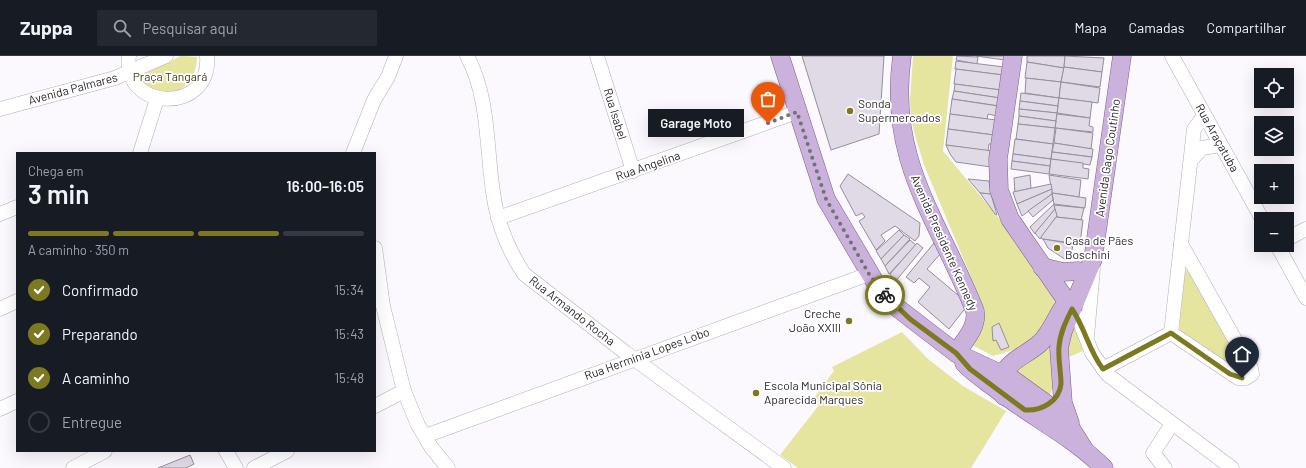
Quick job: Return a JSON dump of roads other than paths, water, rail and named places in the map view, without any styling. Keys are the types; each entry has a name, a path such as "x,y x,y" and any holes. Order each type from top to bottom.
{"main road":[{"path":"780,56 826,199 869,274 894,306 956,353 970,369 1004,396 1084,450 1104,468"},
{"name":"Avenida Presidente Kennedy","path":"902,56 898,106 904,144 921,196 976,315 973,329 956,353"},
{"path":"1013,56 998,159 999,190 1010,219 1069,305"},
{"path":"977,363 1004,361 1028,352 1042,342 1069,305 1084,246 1110,56"},
{"name":"Avenida Gago Coutinho","path":"1072,430 1063,403 1058,360 1060,340 1069,305 1093,259 1122,56"},
{"path":"1042,267 1063,272 1078,270"},
{"path":"956,353 1004,375 1048,405 1072,430 1084,450"},
{"path":"1004,396 1002,385 1004,375 1010,365 1018,357"},
{"path":"1025,410 1037,410 1048,405 1057,393 1061,384"}],"street":[{"path":"129,56 130,73 136,84 145,93 157,99 170,100 182,98 193,91 202,82 207,70 207,56"},
{"name":"Avenida Palmares","path":"0,109 130,73 166,56"},
{"path":"353,152 374,100 388,77 396,56"},
{"name":"Rua Armando Rocha","path":"467,56 480,84 498,218 513,257 524,274 560,304 784,468"},
{"name":"Rua Isabel","path":"597,56 632,171"},
{"name":"Rua Araçatuba","path":"1172,56 1258,212"},
{"path":"140,152 157,99"},
{"name":"Rua Angelina","path":"498,218 797,112"},
{"path":"1171,333 1192,159 1194,129 1204,116"},
{"path":"1192,159 1202,148 1220,145"},
{"path":"0,214 16,207"},
{"path":"1294,235 1306,228"},
{"path":"1171,333 1238,378 1246,378 1252,374 1252,371 1224,317 1181,244"},
{"path":"1281,252 1306,298"},
{"name":"Avenida Gago Coutinho","path":"1086,339 1093,259"},
{"path":"376,263 379,308 404,391 424,436 448,468"},
{"name":"Rua Hermínia Lopes Lobo","path":"424,436 869,274"},
{"path":"0,309 16,301"},
{"path":"1069,305 1079,320 1092,353 1103,369 1115,382 1232,468"},
{"path":"1103,369 1171,333"},
{"path":"376,405 404,391"},
{"path":"0,409 16,401"},
{"path":"1165,468 1153,453 1172,424"},
{"path":"72,468 103,452"},
{"path":"227,452 236,468"},
{"path":"254,468 285,452"}],"place":[{"name":"Sonda Supermercados","path":"850,111"},
{"name":"Garage Moto","path":"768,123"},
{"name":"Casa de Pães Boschini","path":"1057,248"},
{"name":"Creche João XXIII","path":"849,321"},
{"name":"Escola Municipal Sônia Aparecida Marques","path":"756,393"}],"park label":[{"name":"Praça Tangará","path":"170,77"}]}
